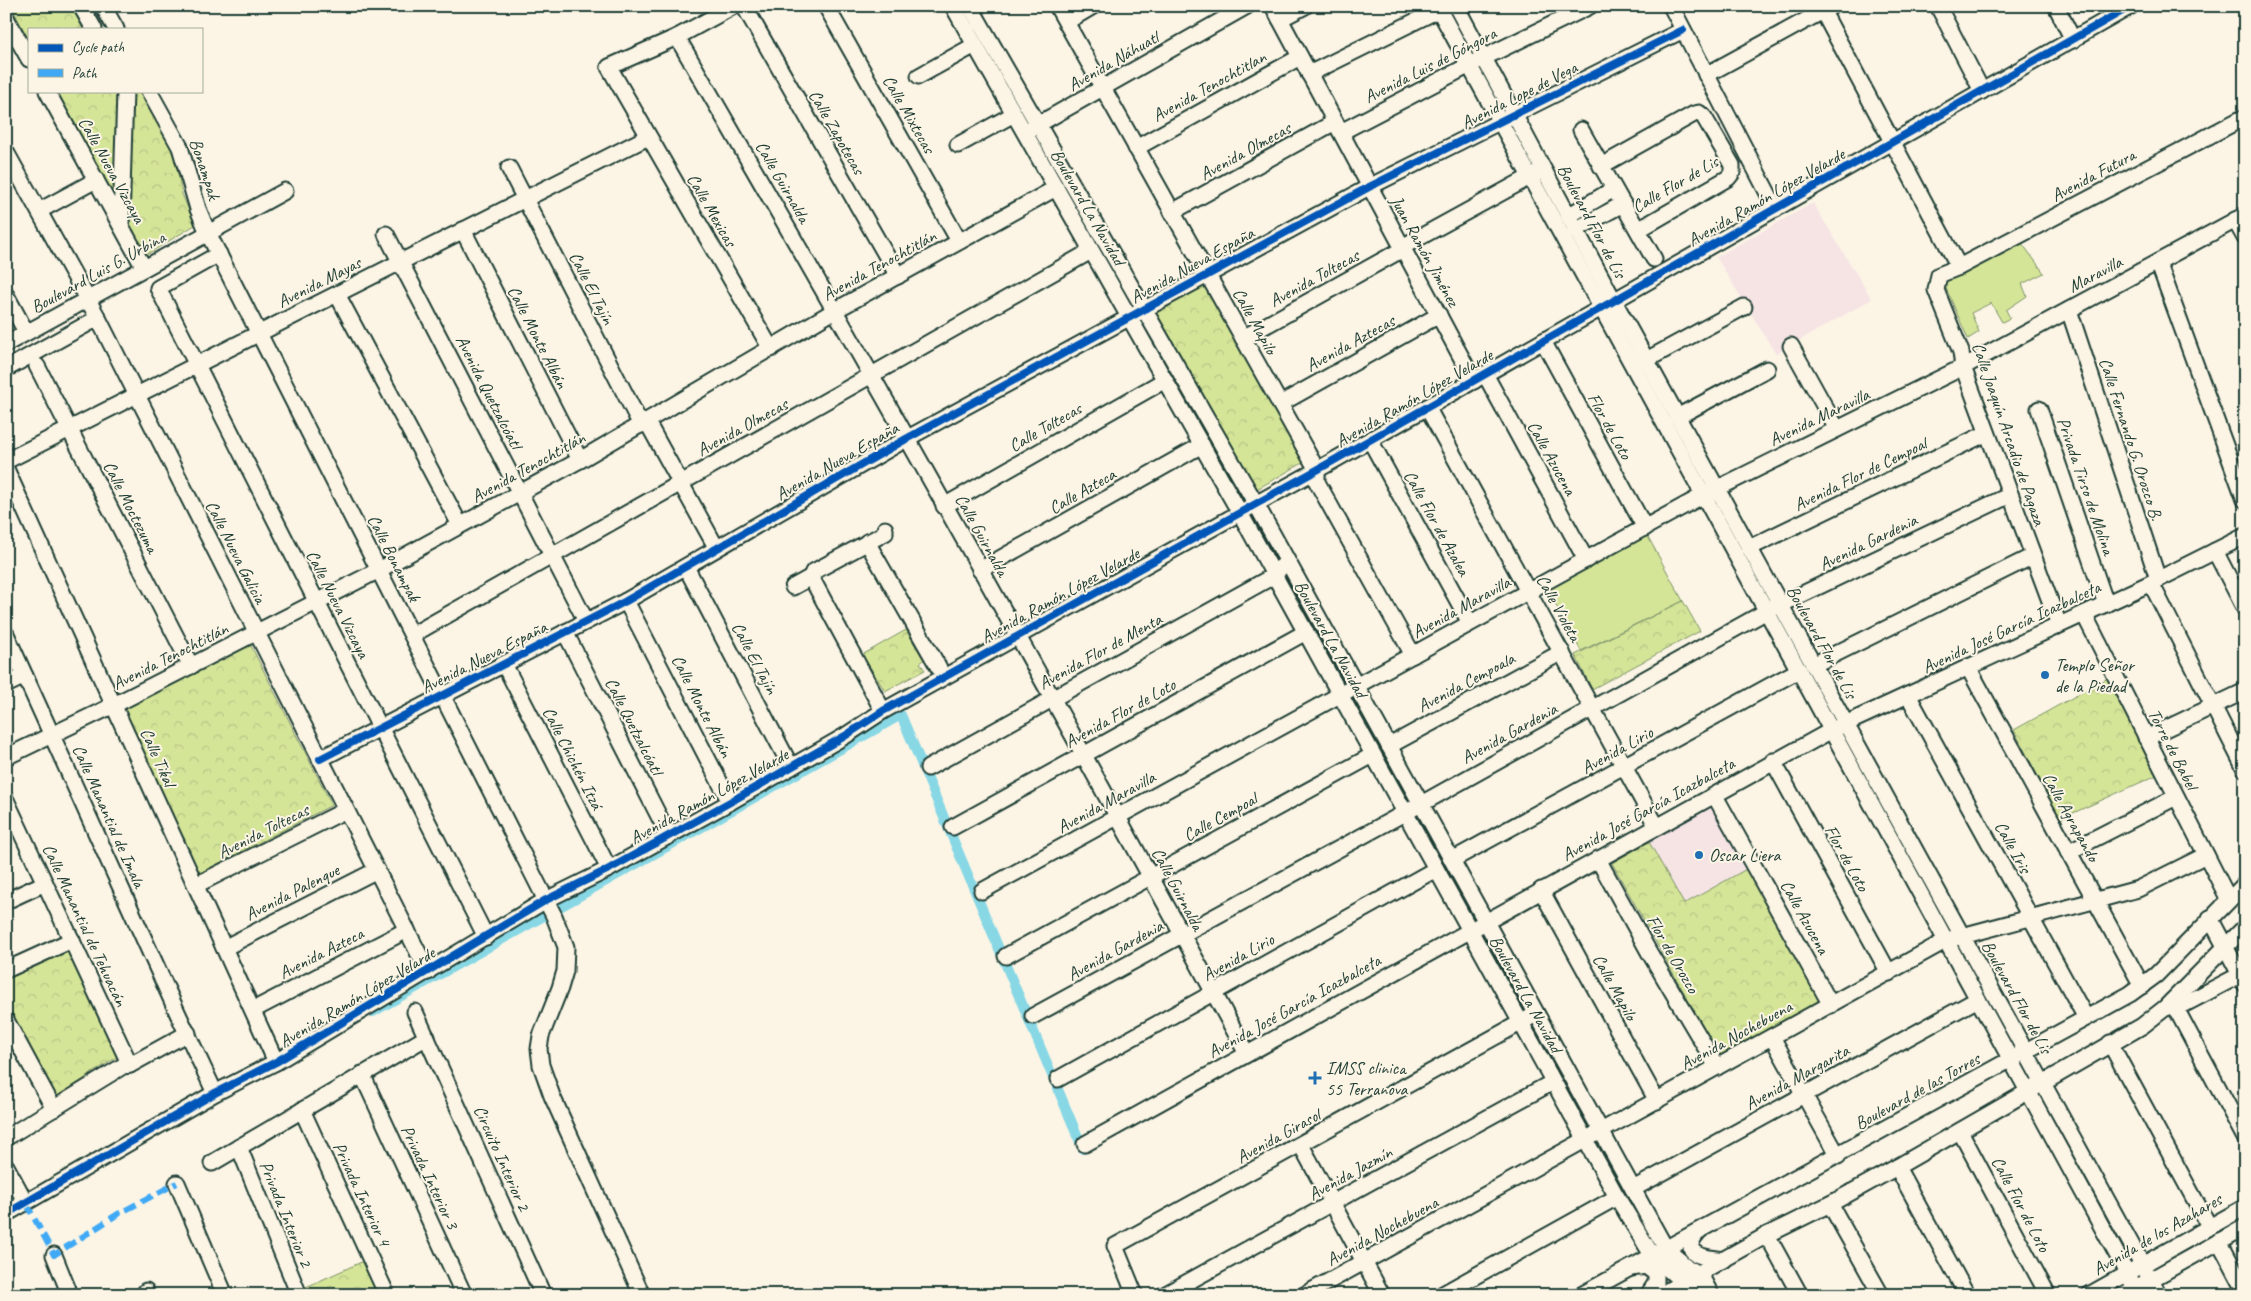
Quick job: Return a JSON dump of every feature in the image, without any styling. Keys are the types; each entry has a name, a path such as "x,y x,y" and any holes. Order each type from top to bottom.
{"street":[{"path":"82,6 93,28"},
{"path":"104,6 115,28"},
{"path":"677,37 734,6"},
{"name":"Calle Zapotecas","path":"744,6 898,276"},
{"name":"Calle Mixtecas","path":"826,6 959,241"},
{"name":"Boulevard La Navidad","path":"953,6 1014,114 1031,129 1143,309 1256,504 1633,1189 1659,1252"},
{"name":"Boulevard La Navidad","path":"970,6 1031,129 1056,188 1275,575 1616,1197 1659,1252 1681,1262 1691,1279"},
{"name":"Calle Mapilo","path":"1057,6 1317,470 1317,482 1413,655"},
{"path":"1066,22 1093,6"},
{"name":"Avenida Náhuatl","path":"1031,129 1247,6"},
{"path":"1276,12 1305,6"},
{"name":"Boulevard Flor de Lis","path":"1456,6 1484,58 1507,118"},
{"name":"Avenida Luis de Góngora","path":"1338,127 1470,66 1590,6"},
{"path":"1670,6 1776,209"},
{"path":"1938,6 1982,91"},
{"path":"2056,6 2073,40"},
{"name":"Avenida Ramón López Velarde","path":"6,1214 211,1095 276,1062 486,937 550,908 609,869 792,767 883,711 1019,639 1168,552 1370,440 2131,6"},
{"path":"1309,74 1441,7"},
{"name":"Boulevard Flor de Lis","path":"1441,7 1470,66 1507,118 1806,668 1961,935 2159,1295"},
{"path":"1706,75 1825,8 1959,267"},
{"name":"Juan Ramón Jiménez","path":"1276,12 1438,315 1479,378"},
{"path":"6,18 28,56"},
{"name":"Avenida Lope de Vega","path":"1369,187 1683,30"},
{"name":"Calle Mexicas","path":"677,37 609,67 771,349"},
{"name":"Calle Guirnalda","path":"677,37 1084,754 1247,1054"},
{"path":"920,76 974,45"},
{"name":"Avenida Tenochtitlan","path":"1136,148 1300,57"},
{"name":"Calle Nueva Vizcaya","path":"48,92 144,268"},
{"path":"121,227 125,92"},
{"name":"Bonampak","path":"151,92 185,160 198,209 208,233"},
{"name":"Calle Flor de Lis","path":"1699,113 1704,117 1732,165 1732,173 1728,178 1638,230 1614,189 1601,166 1694,114 1699,113"},
{"path":"958,145 1014,114"},
{"name":"Avenida Futura","path":"1959,267 2245,117"},
{"name":"Avenida Olmecas","path":"1172,212 1338,127"},
{"path":"1581,130 1601,166"},
{"name":"Avenida Mayas","path":"6,461 648,136"},
{"name":"Calle Nueva Galicia","path":"6,152 98,318 428,972"},
{"name":"Calle El Tajín","path":"509,168 644,423 681,483 716,547"},
{"name":"Boulevard Flor de Lis","path":"1537,173 1568,216 1608,304"},
{"name":"Avenida Toltecas","path":"1243,338 1537,173"},
{"path":"39,211 96,180"},
{"name":"Avenida Nueva España","path":"320,759 626,601 716,547 906,439 1369,187"},
{"name":"Avenida Tenochtitlán","path":"6,757 114,705 379,570 580,460 834,311 1056,188"},
{"name":"Calle Flor de Lis","path":"1568,216 1614,189"},
{"name":"Boulevard Luis G. Urbina","path":"6,344 285,191"},
{"name":"Calle Flor de Lis","path":"1575,230 1623,204"},
{"path":"2240,218 2245,238"},
{"name":"Maravilla","path":"1963,367 2240,218"},
{"name":"Calle Monte Albán","path":"463,230 580,460"},
{"path":"1638,230 1654,260"},
{"name":"Calle Bonampak","path":"208,233 550,908 566,946 565,971 541,1036 539,1049 540,1065 552,1096 642,1295"},
{"name":"Avenida Quetzalcóatl","path":"386,234 586,621"},
{"name":"Avenida Olmecas","path":"412,635 1091,251"},
{"name":"Calle Nueva Vizcaya","path":"219,254 158,288 486,937"},
{"path":"2158,262 2245,500"},
{"name":"Calle Joaquín Arcadio de Pagaza","path":"1959,267 1939,275 1936,290 1962,352 1963,367 2059,625"},
{"path":"337,294 460,525"},
{"path":"6,295 26,332"},
{"path":"1640,363 1744,307"},
{"name":"Calle Fernando G. Orozco B.","path":"2069,310 2154,581 2213,706 2245,768"},
{"name":"Avenida Aztecas","path":"1280,404 1438,315"},
{"path":"6,369 98,318"},
{"name":"Flor de Loto","path":"1543,341 1645,528"},
{"path":"1791,346 1837,429"},
{"name":"Boulevard Flor de Lis","path":"1640,363 1677,417 1710,492 1749,548 1774,608"},
{"name":"Calle Moctezuma","path":"37,366 191,666"},
{"name":"Avenida Maravilla","path":"982,891 1710,492 1963,367"},
{"path":"1677,417 1767,369"},
{"name":"Calle Azucena","path":"1479,378 1586,560"},
{"name":"Calle Toltecas","path":"944,506 1165,380"},
{"name":"Calle Violeta","path":"1427,407 1657,827"},
{"name":"Privada Tirso de Molina","path":"2040,409 2106,604"},
{"name":"Avenida Flor de Cempoal","path":"1749,548 1987,433"},
{"name":"Calle Flor de Azalea","path":"1370,440 1470,624"},
{"name":"Calle Azteca","path":"980,570 1202,445"},
{"name":"Calle Tikal","path":"6,469 276,1062"},
{"name":"Avenida Gardenia","path":"1033,1016 1774,608 2010,495"},
{"path":"793,587 811,577 813,572 885,533 885,529"},
{"name":"Avenida José García Icazbalceta","path":"1085,1144 1541,890 1715,796 1773,760 1839,727 2106,604 2245,536"},
{"path":"867,542 939,668"},
{"path":"2215,551 2245,610"},
{"name":"Avenida Lirio","path":"1452,860 1806,668 2033,556"},
{"name":"Avenida Flor de Menta","path":"928,768 1275,575 1286,560"},
{"name":"Calle El Tajín","path":"686,566 792,767"},
{"path":"811,577 883,711"},
{"name":"Calle Monte Albán","path":"626,601 730,802"},
{"name":"Torre de Babel","path":"2084,614 2229,900"},
{"name":"Calle Quetzalcóatl","path":"565,632 669,836"},
{"name":"Avenida Flor de Loto","path":"953,827 1306,632"},
{"name":"Calle Manantial de Imala","path":"6,634 211,1095"},
{"path":"900,711 1019,639"},
{"name":"Avenida Cempoala","path":"1388,746 1562,652"},
{"name":"Calle Chichén Itzá","path":"504,664 609,869"},
{"name":"Calle Agrapando","path":"1968,667 2142,986"},
{"path":"6,675 23,672"},
{"path":"6,685 23,672"},
{"path":"2146,738 2245,691"},
{"name":"Calle Iris","path":"1908,695 2086,1018"},
{"name":"Boulevard Flor de Lis","path":"1839,727 1978,999 2128,1274 2133,1292"},
{"name":"Calle Cempoal","path":"1006,956 1373,755"},
{"name":"Flor de Loto","path":"1773,760 1889,973"},
{"name":"Calle Azucena","path":"1715,796 1831,1004"},
{"path":"2068,852 2176,797"},
{"name":"Calle Manantial de Tehuacán","path":"6,800 12,826 44,883 72,940 127,1063"},
{"name":"Avenida Toltecas","path":"196,885 346,810"},
{"name":"Avenida Nochebuena","path":"1304,1295 1947,940 2146,886 2206,855"},
{"name":"Flor de Orozco","path":"1598,859 1649,952 1716,1067"},
{"name":"Avenida Lirio","path":"1058,1079 1436,869"},
{"name":"Avenida Palenque","path":"224,948 377,870"},
{"path":"6,901 44,883"},
{"name":"Boulevard de las Torres","path":"1581,1295 1838,1156 2142,986 2156,975 2245,884"},
{"name":"Calle Mapilo","path":"1541,890 1657,1101"},
{"path":"1660,1295 1766,1235 1830,1204 1897,1167 2142,1026 2173,1005 2242,979 2210,918"},
{"path":"2173,1005 2245,926"},
{"name":"Avenida Azteca","path":"253,1010 407,930"},
{"path":"6,970 72,940"},
{"name":"Avenida Margarita","path":"1633,1189 1978,999"},
{"path":"2173,1005 2245,1138"},
{"name":"Circuito Interior 2","path":"415,1012 543,1295"},
{"name":"Avenida Girasol","path":"1135,1295 1115,1246 1537,1014"},
{"path":"6,1020 54,1109"},
{"path":"9,1136 181,1028"},
{"path":"212,1163 427,1037"},
{"path":"1772,1037 1838,1156"},
{"path":"2110,1043 2209,1226"},
{"name":"Privada Interior 3","path":"362,1074 464,1295"},
{"name":"Avenida Jazmín","path":"1164,1295 1553,1082"},
{"name":"Privada Interior 4","path":"302,1110 388,1295"},
{"name":"Calle Flor de Loto","path":"1960,1130 2048,1295"},
{"path":"1301,1145 1382,1295"},
{"name":"Privada Interior 2","path":"239,1147 299,1295"},
{"path":"6,1166 26,1203"},
{"path":"1897,1167 1966,1295"},
{"path":"178,1183 225,1295"},
{"path":"1441,1295 1616,1197"},
{"path":"1830,1204 1881,1295"},
{"name":"Avenida de los Azahares","path":"2133,1292 2146,1272 2209,1226 2245,1207"},
{"name":"Avenida de los Azahares","path":"2089,1295 2128,1274 2146,1272 2219,1241 2245,1227"},
{"path":"1702,1228 1691,1240 1690,1244 1695,1253 1703,1258 1724,1260"},
{"path":"1766,1235 1800,1295"},
{"path":"2219,1241 2245,1290"},
{"path":"54,1255 70,1295"},
{"path":"1628,1269 1646,1266 1656,1274 1656,1283 1648,1295"},
{"path":"1691,1279 1698,1295"},
{"path":"1691,1279 1711,1295"}],"shaded area":[{"path":"1813,203 1872,299 1776,354 1716,257"},
{"name":"Oscar Liera","path":"1714,804 1750,867 1683,905 1649,842"}],"green space":[{"path":"11,6 71,6 82,28 28,28 28,38"},
{"path":"58,92 116,92 116,200"},
{"path":"130,92 141,92 174,153 182,194 195,225 146,255 130,225"},
{"path":"2021,242 2044,273 2022,284 2027,296 2006,310 2010,318 2002,322 1991,303 1971,313 1979,332 1968,339 1942,279"},
{"path":"1205,282 1306,461 1257,489 1155,310"},
{"path":"1647,535 1683,601 1581,651 1547,589"},
{"path":"1683,601 1700,631 1592,689 1575,655"},
{"path":"906,630 924,660 920,663 925,670 885,691 862,655"},
{"path":"248,640 332,805 198,874 119,705"},
{"path":"2108,678 2157,775 2060,819 2014,730"},
{"path":"1649,842 1684,904 1750,867 1823,999 1719,1056 1612,863"},
{"path":"66,947 120,1055 55,1098 6,1007 6,976"},
{"path":"368,1259 384,1295 309,1295 306,1287"}],"waterway":[{"path":"373,1012 901,715 1083,1149"}],"marked path":[{"path":"26,1203 54,1255 118,1214 177,1183"}],"cycle path":[{"path":"6,1214 215,1093 276,1062 546,900 609,869 730,802 845,736 883,711 1317,470 2131,6"},
{"path":"320,759 626,601 906,439 1369,187 1683,30"}],"place":[{"name":"Templo Señor de la Piedad","path":"2045,675"},
{"name":"Oscar Liera","path":"1699,855"},
{"name":"IMSS clinica 55 Terranova","path":"1315,1078"}]}
